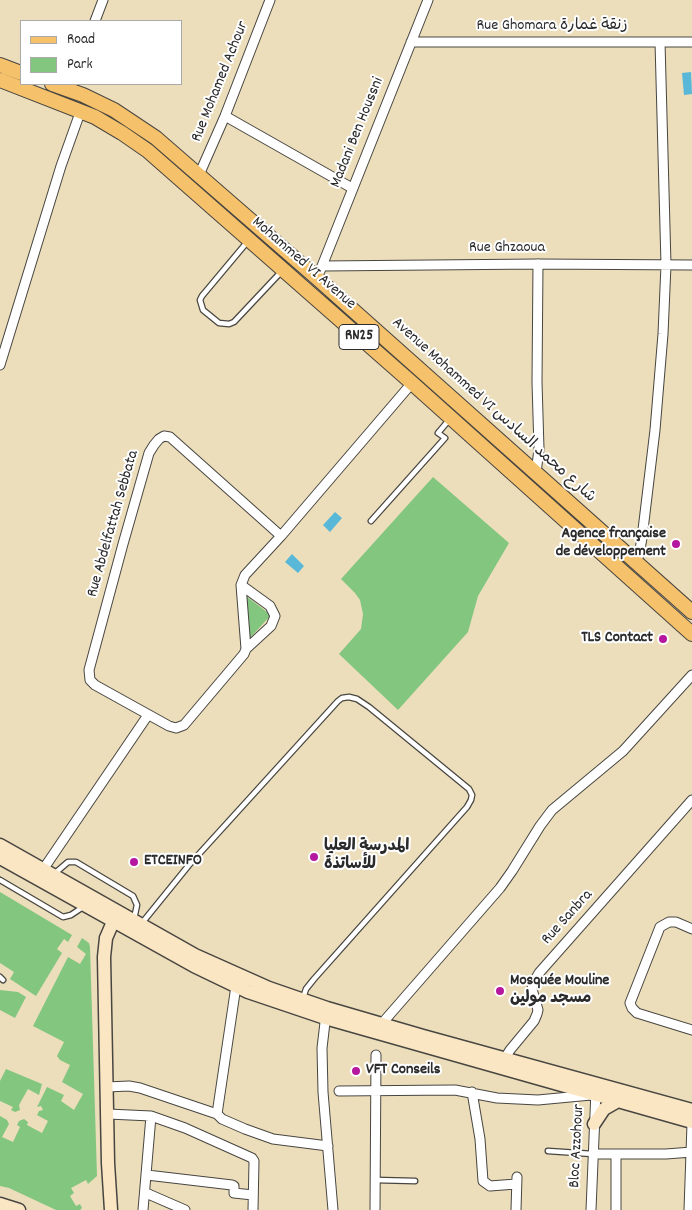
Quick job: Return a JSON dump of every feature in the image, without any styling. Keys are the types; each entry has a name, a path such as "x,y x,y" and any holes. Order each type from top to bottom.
{"main road":[{"path":"0,65 20,72"},
{"name":"Mohammed VI Avenue","path":"0,80 81,110 136,142 452,418 692,634"},
{"name":"Avenue Mohammed VI شارع محمد السادس","path":"68,87 128,118 156,138 320,272 536,473 692,612"},
{"path":"0,846 194,966 236,986 596,1089 692,1110"},
{"path":"0,858 44,874 85,906 137,922 195,955 243,978 303,1000 326,1013"},
{"path":"110,1209 104,957 106,938 115,916"},
{"path":"596,1089 618,1101 692,1123"},
{"path":"594,1124 604,1109 618,1101"},
{"path":"0,1204 19,1210"}],"street":[{"path":"95,20 103,0"},
{"name":"Rue Mohamed Achour","path":"199,175 270,0"},
{"name":"Madani Ben Houssni","path":"320,272 428,0"},
{"name":"Rue Ghomara زنقة غمارة","path":"411,42 692,42"},
{"path":"636,562 642,538 655,430 663,334 666,265 660,42"},
{"path":"0,365 55,184 81,110"},
{"path":"224,116 352,188"},
{"path":"536,473 539,449 537,382 538,264"},
{"name":"Rue Ghzaoua","path":"320,272 538,264 692,265"},
{"path":"246,649 241,585 245,575 281,536 412,383"},
{"name":"Rue Abdelfattah Sebbata","path":"241,585 270,606 275,616 271,626 246,649 240,661 184,725 176,728 148,715 90,680 88,675 149,453 154,445 164,436 170,437 281,536"},
{"path":"378,1028 500,888 552,810 623,751 692,674"},
{"path":"44,874 148,715"},
{"name":"Rue Sanbra","path":"502,1063 534,1021 537,1014 538,1010 532,989 539,973 692,800"},
{"path":"692,929 676,922 669,922 660,927 630,1004 637,1013 692,1030"},
{"path":"217,1114 236,986"},
{"path":"326,1013 322,1048 333,1210"},
{"path":"375,1210 376,1055"},
{"path":"107,1088 129,1086 140,1088 217,1114 237,1126 273,1139 328,1146"},
{"path":"339,1091 455,1090 497,1098 538,1100 596,1089"},
{"name":"Bloc Azzohour","path":"591,1210 596,1089"},
{"path":"472,1092 480,1139 483,1181 490,1186 516,1180 516,1210"},
{"path":"108,1114 151,1116 185,1128 252,1158 254,1161 253,1210"},
{"path":"143,1210 146,1193 151,1116"},
{"path":"689,1210 692,1123"},
{"path":"593,1154 691,1152"},
{"path":"616,1155 616,1210"},
{"path":"147,1175 233,1185 234,1193 253,1195"},
{"path":"146,1193 185,1210"}],"lane":[{"path":"249,240 202,296 200,300 203,310 219,323 229,324 234,322 283,270"},
{"path":"371,521 445,438 438,433 452,418"},
{"path":"137,922 338,701 349,697 357,699 369,706 468,789 472,795 467,807 314,979 306,989 303,1000"},
{"path":"44,874 68,862 76,862 133,896 137,905 137,922"},
{"path":"0,880 63,917 71,916 85,906"},
{"path":"548,1151 593,1154"},
{"path":"375,1180 415,1180"}],"green space":[{"path":"433,477 509,543 478,596 468,632 398,710 339,654 361,629 363,614 360,600 341,579"},
{"path":"246,596 271,615 249,639"},
{"path":"0,892 72,935 68,942 64,939 57,949 62,953 36,996 10,979 14,972 0,963"},
{"path":"82,938 89,943 90,947 97,1176 88,1184 86,1180 71,1188 74,1193 70,1196 76,1206 80,1204 82,1208 80,1210 56,1210 9,1188 0,1186 0,1116 7,1120 9,1124 2,1137 13,1142 20,1127 17,1125 19,1121 24,1119 28,1122 27,1125 42,1133 48,1121 37,1115 39,1111 43,1110 41,1106 37,1107 47,1087 64,1095 61,1101 74,1110 83,1094 62,1082 70,1065 60,1060 57,1056 64,1042 33,1026 68,957 80,964 86,954 77,947"},
{"path":"0,990 18,992 26,997 15,1018 0,1010"},
{"path":"6,1069 42,1084 39,1095 28,1089 19,1105 20,1110 15,1112 11,1110 13,1107 0,1101 0,1081"}],"water":[{"path":"691,72 692,94 684,95 682,73"},
{"path":"335,512 342,518 330,532 323,525"},
{"path":"292,554 304,566 298,573 285,562"}],"place":[{"name":"Agence française de développement","path":"676,544"},
{"name":"TLS Contact","path":"663,639"},
{"name":"المدرسة العليا للأساتذة","path":"314,857"},
{"name":"ETCEINFO","path":"134,862"},
{"name":"Mosquée Mouline مسجد مولين","path":"500,991"},
{"name":"VFT Conseils","path":"356,1071"}]}
